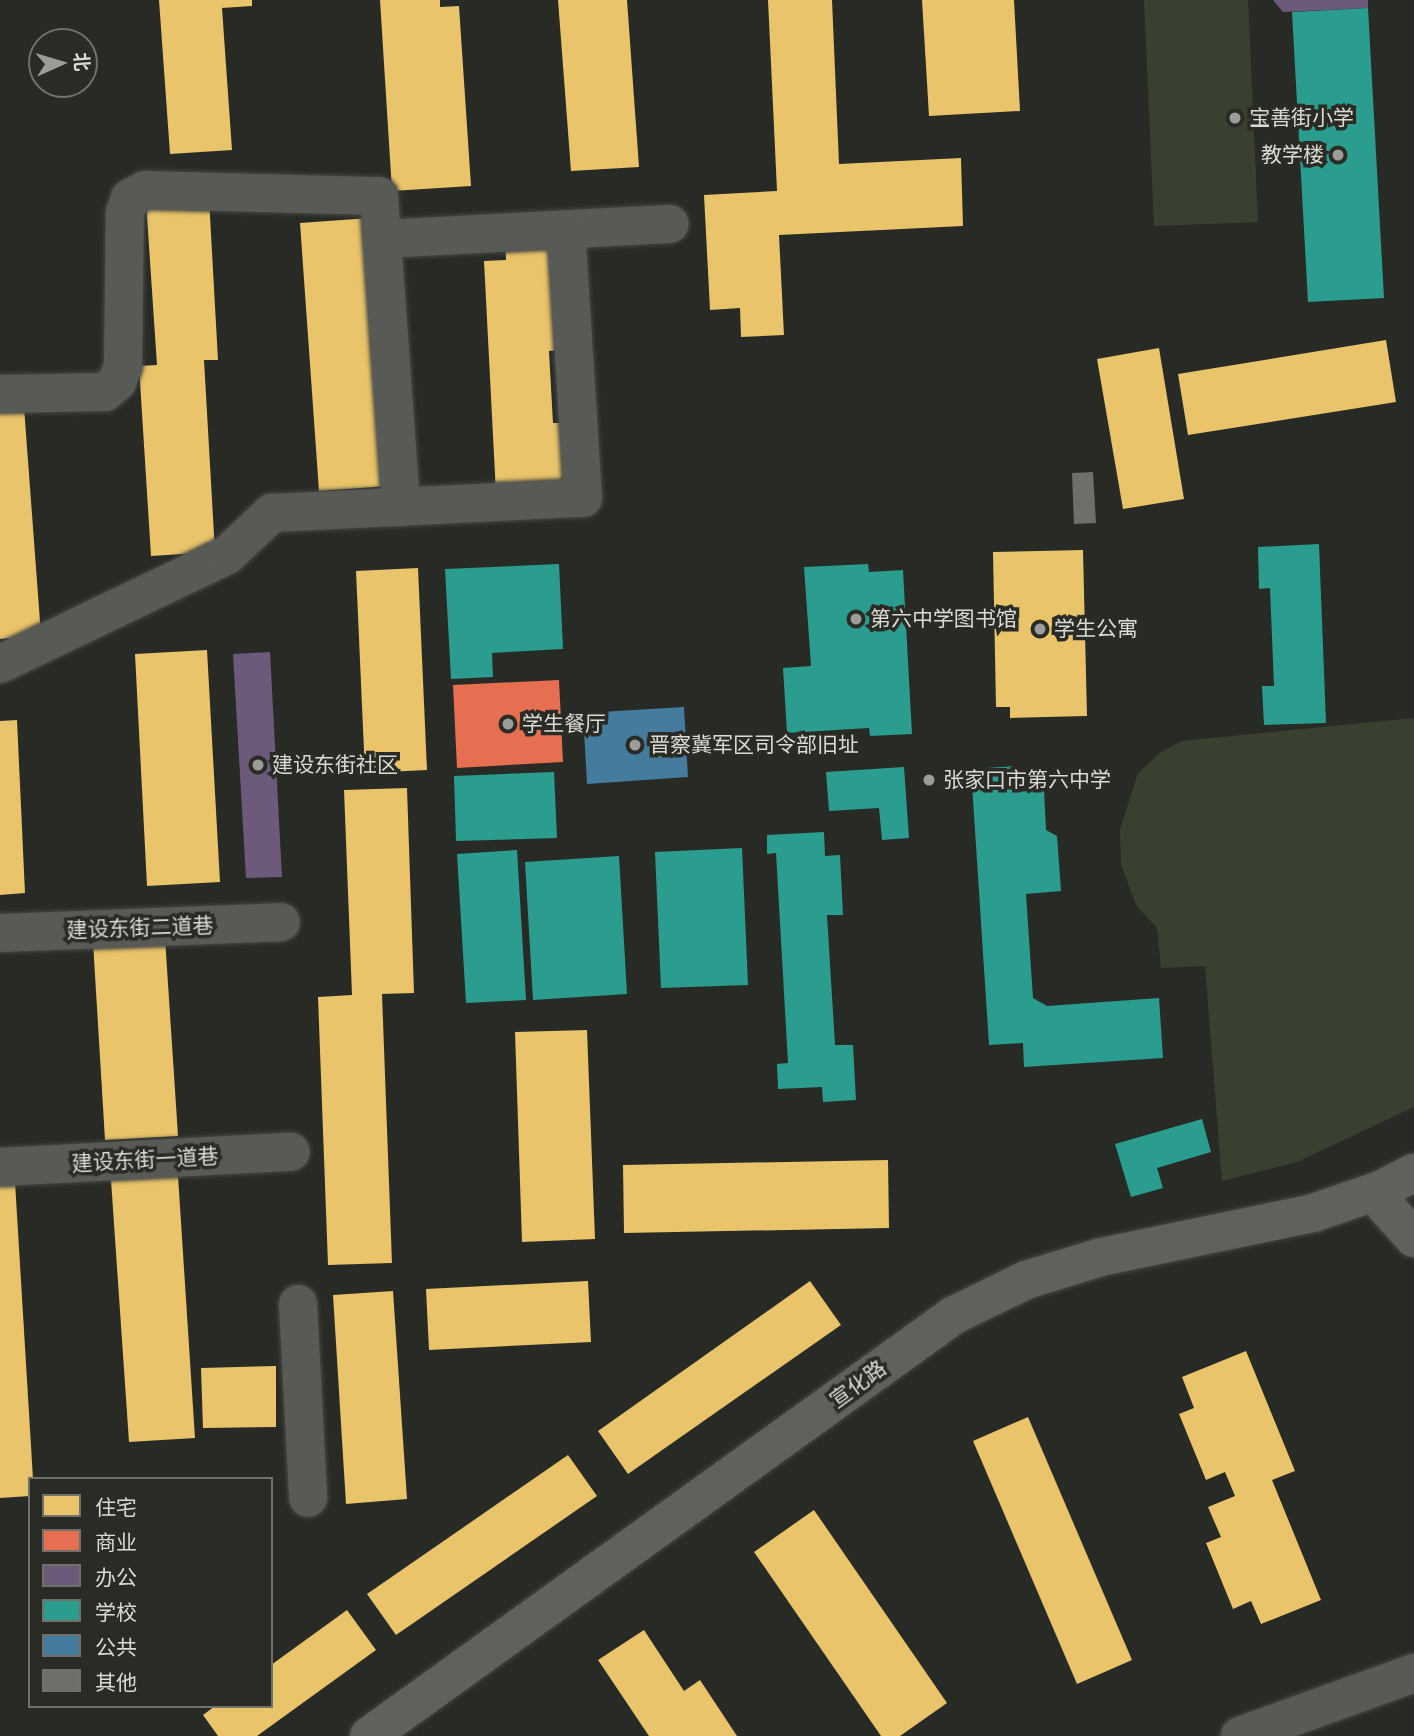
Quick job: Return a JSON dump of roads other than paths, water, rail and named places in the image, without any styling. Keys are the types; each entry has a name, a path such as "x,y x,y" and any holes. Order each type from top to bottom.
{"main road":[{"name":"宣化路","path":"415,1736 960,1335 1032,1303 1102,1280 1254,1245 1393,1197 1414,1173"},
{"name":"宣化路","path":"369,1736 954,1315 1026,1280 1101,1256 1393,1197"},
{"path":"1393,1197 1414,1238"}],"street":[{"path":"0,394 105,392 117,382 123,366 125,212 130,198 145,190 380,196 401,507"},
{"path":"382,239 670,224"},
{"path":"0,664 227,555 272,513 583,498 566,230"},
{"name":"建设东街二道巷","path":"0,933 281,922"},
{"name":"建设东街一道巷","path":"0,1167 291,1152"},
{"path":"298,1304 308,1498"},
{"path":"1240,1736 1414,1673"}],"place":[{"name":"宝善街小学","path":"1235,118"},
{"name":"教学楼","path":"1338,155"},
{"name":"第六中学图书馆","path":"856,619"},
{"name":"学生公寓","path":"1040,629"},
{"name":"学生餐厅","path":"508,724"},
{"name":"晋察冀军区司令部旧址","path":"635,745"},
{"name":"建设东街社区","path":"258,765"},
{"name":"张家口市第六中学","path":"929,780"}]}
